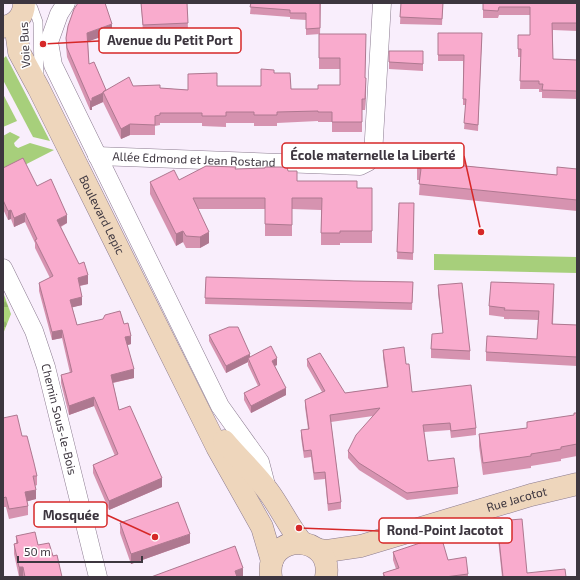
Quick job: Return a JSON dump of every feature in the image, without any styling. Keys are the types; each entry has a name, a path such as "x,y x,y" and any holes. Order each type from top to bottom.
{"main road":[{"path":"9,25 20,18 23,12 24,3"},
{"name":"Boulevard Lepic","path":"9,25 20,52 195,405"},
{"path":"195,405 226,444 267,490 294,534 324,558 327,566 327,576"},
{"path":"195,405 262,527 272,569"},
{"name":"Rue Jacotot","path":"272,569 277,553 284,546 293,543 327,551 361,546 532,495 577,484"},
{"path":"327,576 334,566 361,546"}],"street":[{"path":"66,3 59,14 49,42 53,65 220,406 260,462 267,490"},
{"name":"Allée Edmond et Jean Rostand","path":"97,156 360,166 368,162 373,155 382,3"},
{"name":"Chemin Sous-le-Bois","path":"3,268 34,331 46,367 98,577"}],"lane":[{"name":"Voie Bus","path":"28,3 33,8 38,22 39,90"}],"green space":[{"path":"6,56 50,141 33,137 3,80 3,59"},
{"path":"3,94 17,121 3,127"},
{"path":"10,132 20,137 14,143 18,148 30,143 54,150 3,176 3,136"},
{"path":"434,254 577,257 577,273 434,270"},
{"path":"3,292 11,314 3,334"}],"building":[{"path":"78,3 105,3 112,24 87,33 89,64 94,62 106,90 92,98 92,101 90,101 67,48 66,38 68,26 74,9"},
{"path":"141,3 187,3 188,23 143,25"},
{"path":"251,3 320,3 320,28 306,29 306,13 290,13 290,10 250,7"},
{"path":"401,3 443,3 442,19 400,17"},
{"path":"483,3 577,3 577,23 552,23 553,59 577,60 577,91 542,90 543,84 539,84 539,81 520,81 521,49 518,49 518,35 530,35 530,7 499,7 498,11 483,10"},
{"path":"438,33 482,33 478,125 464,123 466,99 463,99 464,55 438,55"},
{"path":"319,34 366,34 366,78 365,99 362,99 362,122 332,122 332,112 318,111 277,112 277,115 254,115 254,112 226,112 226,116 202,116 202,113 160,113 160,115 155,116 155,125 130,124 121,129 103,92 129,77 133,86 160,85 160,88 188,90 188,74 217,73 217,86 261,86 261,69 274,70 274,73 290,73 291,89 318,89 318,85 340,85 340,58 319,58"},
{"path":"389,51 423,51 423,64 389,62"},
{"path":"419,155 456,160 455,165 557,175 557,167 577,169 577,200 419,184 421,169 417,168"},
{"path":"23,158 37,186 51,179 67,215 57,220 79,264 84,262 88,275 78,278 82,297 70,300 77,325 103,319 105,315 120,311 124,324 128,323 131,336 125,337 134,369 111,375 119,410 130,406 162,478 109,501 93,465 118,454 94,397 69,406 61,375 72,372 62,330 52,332 39,283 53,276 35,240 37,239 25,213 14,218 11,210 8,211 3,200 3,168"},
{"path":"206,166 236,167 235,169 287,167 288,171 297,171 297,181 357,181 357,188 372,188 372,231 340,231 340,233 321,233 322,198 292,198 292,225 265,224 265,198 193,198 209,232 200,237 186,236 183,231 176,234 150,182 174,170 179,180"},
{"path":"399,203 414,203 413,253 397,252"},
{"path":"206,277 413,282 412,303 205,298"},
{"path":"491,282 554,284 552,324 577,325 577,357 486,352 487,336 537,339 539,311 504,310 505,308 489,306"},
{"path":"462,283 470,351 431,349 432,334 443,333 438,285"},
{"path":"229,327 238,327 250,354 226,366 209,335"},
{"path":"271,346 277,358 272,361 286,388 251,406 244,393 260,385 248,358"},
{"path":"404,347 406,364 409,364 412,392 471,385 476,428 451,431 450,423 423,425 428,461 454,458 458,487 407,493 359,463 348,451 356,435 380,408 330,415 341,502 328,504 325,472 314,473 311,450 304,451 301,430 309,429 305,400 325,391 307,359 320,353 345,393 388,387 383,350"},
{"path":"574,413 577,413 577,444 561,447 561,449 531,454 531,456 483,463 479,434 527,428 527,422 574,415"},
{"path":"17,415 22,436 27,436 34,463 37,476 33,476 36,490 25,492 28,506 9,509 6,497 3,498 3,418"},
{"path":"178,502 190,534 131,554 120,523"},
{"path":"522,519 527,573 565,569 566,577 503,577 497,521"},
{"path":"35,532 38,545 49,543 53,556 57,555 62,577 25,577 23,567 19,567 14,544 18,543 16,536"},
{"path":"441,536 448,560 466,557 468,574 445,577 385,577 383,573 399,568 393,552"},
{"path":"235,546 243,568 235,571 237,577 151,577"}],"place":[{"name":"Avenue du Petit Port","path":"43,44"},
{"name":"École maternelle la Liberté","path":"481,232"},
{"name":"Rond-Point Jacotot","path":"299,528"},
{"name":"Mosquée","path":"155,537"}]}
